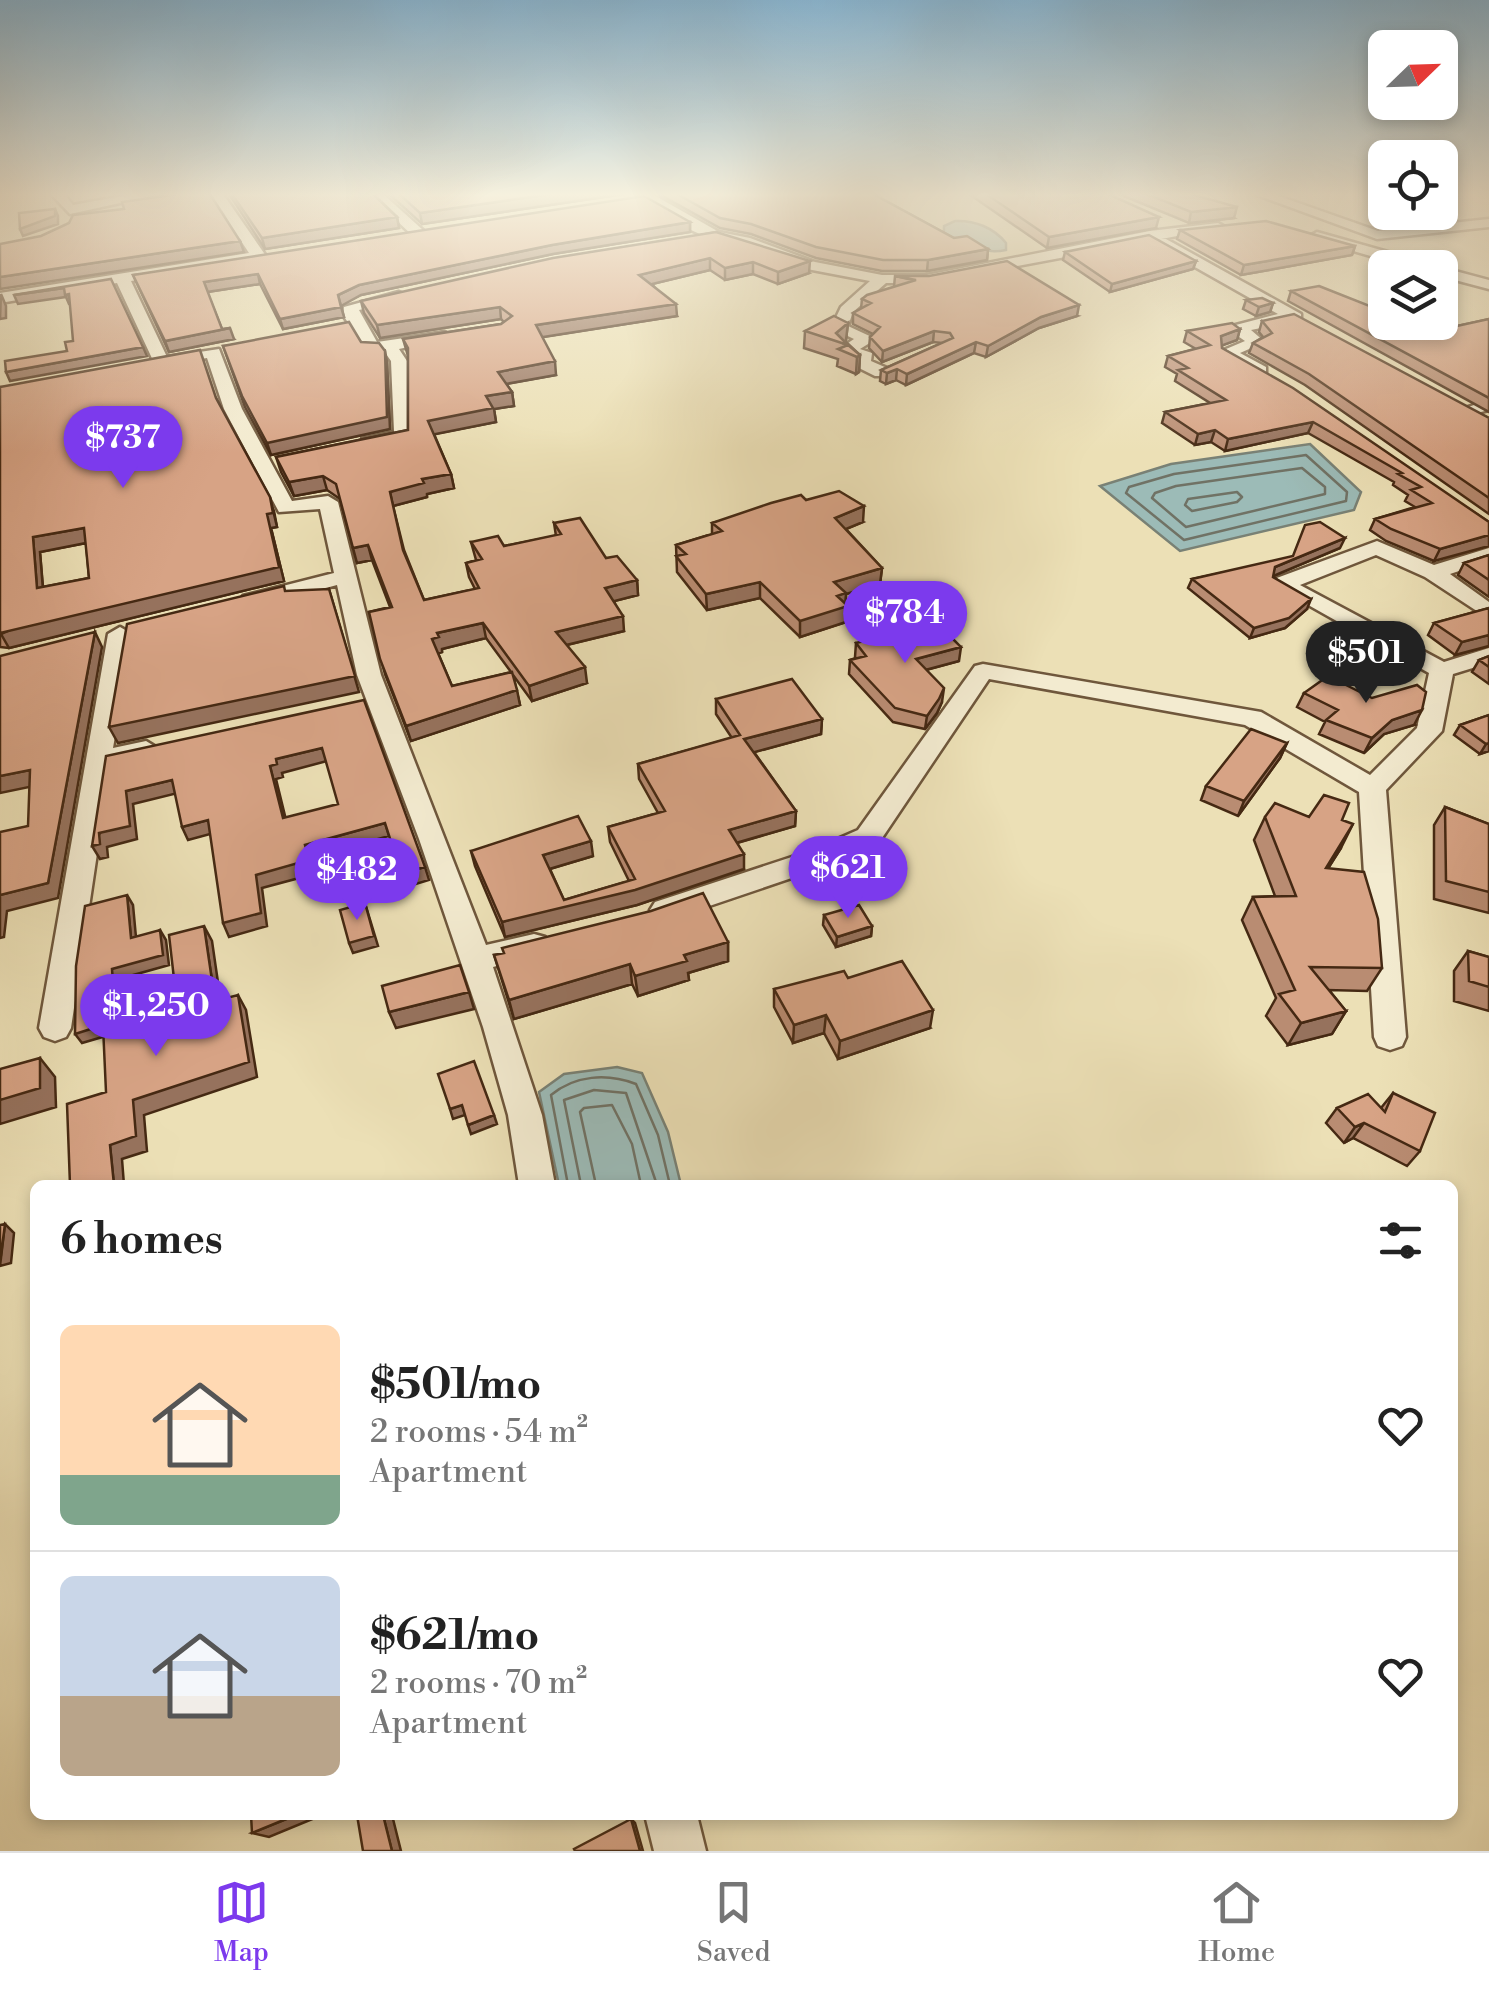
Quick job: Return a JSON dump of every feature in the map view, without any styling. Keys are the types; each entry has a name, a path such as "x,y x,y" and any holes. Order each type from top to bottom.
{"street":[{"path":"0,298 107,280"},
{"path":"123,280 153,364 222,350 233,409 272,464 286,508 328,502 369,693 434,840 525,1115 536,1180"},
{"path":"880,280 846,310 839,328 868,339 846,349 866,357 857,360 872,375 902,363"},
{"path":"1230,280 1299,319 1238,329 1257,342 1227,352 1283,384"},
{"path":"410,295 352,308 351,315 374,348 464,334"},
{"path":"341,327 359,323"},
{"path":"351,447 404,436 399,361 390,346"},
{"path":"1489,405 1457,406 1489,423"},
{"path":"1489,612 1432,572 1377,547 1282,584 1442,670 1489,655"},
{"path":"1432,572 1489,554"},
{"path":"223,609 344,576"},
{"path":"54,1028 120,634"},
{"path":"1390,1037 1372,788 1429,731 1442,670"},
{"path":"640,919 820,858 868,837 983,671 1252,718 1372,788"},
{"path":"98,760 173,744"},
{"path":"474,960 566,937"},
{"path":"671,1820 680,1851"}],"water":[{"path":"1310,444 1361,492 1354,510 1180,551 1100,486 1171,464"},
{"path":"617,1067 642,1073 668,1132 680,1180 558,1180 539,1092 564,1074"}],"building":[{"path":"112,280 143,347 6,372 5,361 67,351 65,342 73,341 69,294 65,295 64,288 14,295"},
{"path":"136,280 215,280 204,282 222,329 230,328 165,341"},
{"path":"261,280 381,280 338,295 341,307 280,319"},
{"path":"453,280 646,280 676,304 536,325 555,361 498,372 512,392 486,396 493,408 428,421 451,474 422,479 424,483 390,492 403,550 424,600 479,588 466,563 482,559 471,542 498,536 504,546 561,534 554,523 580,518 606,558 617,556 637,580 605,588 623,616 556,632 585,667 529,686 483,623 437,633 439,637 432,639 452,686 512,672 517,690 406,726 380,659 369,612 392,607 368,545 353,548 336,484 323,476 289,482 276,457 408,430 408,348 403,339 501,324 512,316 500,307 377,325 361,301"},
{"path":"915,280 1039,280 1079,305 1041,317 988,346 976,342 907,374 897,369 887,373 881,370 953,338 950,333 934,331 883,351 870,337 880,327 853,313 871,303 862,299"},
{"path":"1319,286 1368,305 1368,333 1291,291"},
{"path":"1262,298 1273,303 1259,307 1246,300"},
{"path":"1294,314 1489,418 1489,498 1309,374 1253,343 1272,333 1262,321"},
{"path":"834,316 848,323 836,333 848,345 805,331"},
{"path":"1489,319 1489,398 1382,340 1458,340 1458,326"},
{"path":"349,322 361,342 379,343 385,351 387,417 267,443 242,396 223,346"},
{"path":"1232,323 1240,329 1221,336 1222,348 1293,388 1489,522 1489,535 1440,549 1375,519 1432,503 1411,490 1421,487 1398,474 1402,473 1313,422 1228,439 1215,430 1198,434 1165,412 1226,400 1178,370 1188,368 1168,356 1210,345 1187,331"},
{"path":"848,345 860,355 838,349"},
{"path":"200,350 216,398 270,497 273,513 267,514 279,567 0,633 0,387","holes":["84,528 89,578 37,588 33,537"]},
{"path":"839,491 864,506 835,518 882,568 834,582 846,593 837,596 848,606 800,621 760,582 706,594 676,556 686,554 676,545 722,531 712,523 801,495 806,500"},
{"path":"1320,522 1345,538 1275,567 1273,577 1311,599 1289,618 1254,628 1192,579 1293,556 1305,525"},
{"path":"1489,555 1489,580 1464,563"},
{"path":"284,586 285,591 329,589 355,676 109,727 127,624"},
{"path":"1489,608 1489,635 1462,642 1434,623"},
{"path":"936,622 961,647 916,659 944,688 939,699 927,716 895,708 850,660 866,656 856,643"},
{"path":"95,632 48,883 0,895 0,832 28,826 30,770 0,776 0,656"},
{"path":"1328,676 1372,698 1417,685 1426,692 1422,710 1392,720 1372,738 1326,720 1338,710 1304,693"},
{"path":"792,679 822,719 744,739 796,811 729,830 744,854 635,890 502,922 471,851 578,816 591,841 543,855 564,900 635,879 608,827 665,811 638,764 740,735 716,699"},
{"path":"364,700 425,867 401,873 385,823 305,845 309,860 256,875 261,913 223,923 208,820 182,827 172,780 126,791 130,826 99,833 100,844 92,846 106,756","holes":["322,748 338,804 283,818 270,766 277,764 276,759"]},
{"path":"1489,715 1489,743 1460,725"},
{"path":"1251,729 1287,743 1244,801 1206,786"},
{"path":"1324,795 1349,803 1342,820 1353,824 1326,868 1364,872 1378,919 1382,968 1310,967 1346,1011 1301,1023 1279,994 1295,990 1253,897 1296,896 1265,817 1275,803 1309,817"},
{"path":"1445,807 1489,824 1489,892 1446,881"},
{"path":"703,893 728,942 684,955 687,961 635,976 630,964 509,1000 494,955 504,953 502,948 651,911"},
{"path":"127,895 131,938 160,930 163,955 112,969 116,1021 75,1034 76,966 85,906"},
{"path":"365,903 374,936 349,943 340,910"},
{"path":"859,905 872,926 837,937 824,915"},
{"path":"204,926 215,1001 238,995 249,1062 133,1100 136,1136 110,1145 114,1180 70,1180 67,1104 106,1092 103,1026 177,1005 169,935"},
{"path":"1468,951 1489,957 1489,987 1469,981"},
{"path":"902,961 933,1010 840,1041 826,1015 794,1025 774,989 844,971 848,978"},
{"path":"460,965 469,992 389,1012 382,986"},
{"path":"40,1058 40,1088 0,1100 0,1069"},
{"path":"474,1061 494,1115 468,1125 462,1105 450,1109 438,1074"},
{"path":"1393,1093 1435,1113 1420,1151 1364,1123 1355,1127 1337,1108 1368,1094 1385,1112"},
{"path":"5,1224 1,1255 0,1255 0,1225"},
{"path":"251,1820 284,1820 252,1833"},
{"path":"358,1820 384,1820 392,1851 363,1851"},
{"path":"631,1820 640,1851 575,1851"}]}
